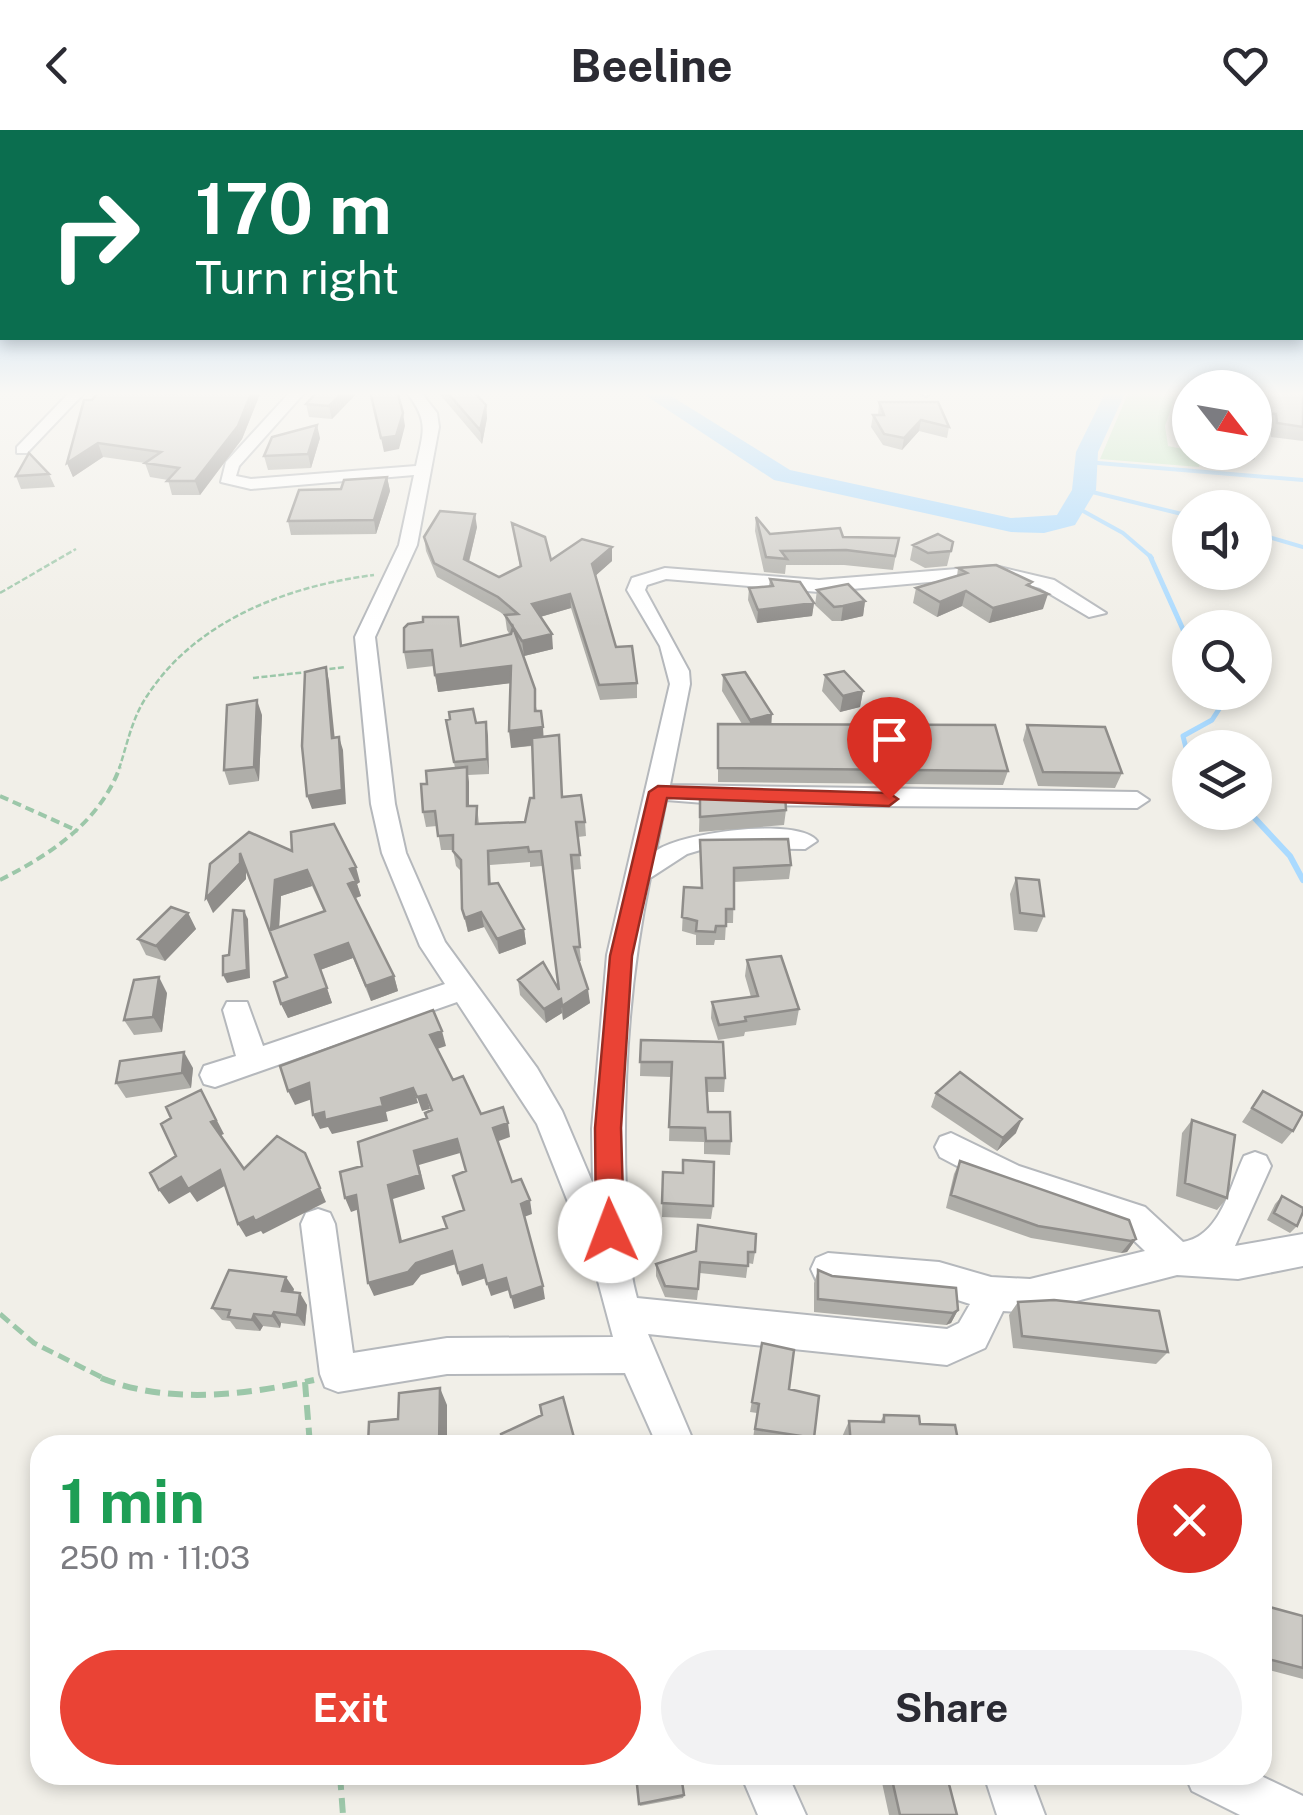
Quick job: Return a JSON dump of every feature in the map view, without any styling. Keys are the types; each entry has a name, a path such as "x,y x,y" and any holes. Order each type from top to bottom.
{"street":[{"path":"231,470 228,479 251,484 423,470 408,545 365,637 383,804 394,853 433,946 526,1077 551,1120 612,1270 636,1355 672,1435"},
{"path":"612,1270 608,1160 621,956 680,672 674,652 636,590 642,579 691,574 819,586 994,571 1048,584 1096,613"},
{"path":"658,792 730,797 1137,800"},
{"path":"638,873 654,869 676,849 699,841 805,841"},
{"path":"214,1075 462,989"},
{"path":"237,1010 253,1063"},
{"path":"951,1147 1010,1178 1133,1218 1187,1259 1217,1264 1303,1250"},
{"path":"828,1268 939,1278 991,1294 1030,1296 1187,1259 1220,1240 1236,1218 1255,1166"},
{"path":"318,1224 321,1378 447,1356 636,1355"},
{"path":"625,1314 947,1347 958,1346 974,1334 991,1294"},
{"path":"768,1785 782,1815"},
{"path":"1010,1785 1021,1815"},
{"path":"1228,1785 1290,1815"}],"path":[{"path":"0,593 76,550"},
{"path":"0,880 41,859 78,831 108,795 144,700 172,660 209,632 310,583 394,573"},
{"path":"253,678 366,665"},
{"path":"0,796 78,831"},
{"path":"0,1314 32,1345 78,1369 145,1392 191,1398 321,1378 312,1435"},
{"path":"341,1785 343,1815"}],"building":[{"path":"20,470 45,470 49,474 16,476"},
{"path":"177,470 204,470 195,481 167,481"},
{"path":"387,477 374,520 288,521 299,490 341,489 344,480"},
{"path":"440,511 475,514 464,559 499,577 521,566 512,523 545,537 551,560 582,539 612,547 592,564 616,647 632,646 637,683 599,685 570,594 532,604 552,634 522,641 505,615 518,614 498,597 434,563 424,537"},
{"path":"756,517 770,534 840,528 843,537 899,538 895,556 846,550 781,551 787,559 766,557"},
{"path":"938,534 953,542 951,551 928,553 913,545"},
{"path":"996,565 1048,594 993,608 966,591 940,602 916,588 967,573 958,568"},
{"path":"770,579 800,582 814,603 758,610 749,588 773,586"},
{"path":"848,584 865,601 834,607 817,590"},
{"path":"423,617 458,617 461,646 511,634 513,627 535,689 535,711 541,711 543,727 509,731 511,666 435,675 432,650 404,652 404,628 423,622"},
{"path":"326,667 332,738 339,737 342,790 307,796 302,746 305,672"},
{"path":"844,671 863,691 843,696 825,675"},
{"path":"745,672 772,714 750,720 723,675"},
{"path":"257,700 254,767 224,770 227,705"},
{"path":"473,709 476,723 486,722 487,759 454,762 446,720 450,719 449,712"},
{"path":"718,724 995,725 1008,771 718,768"},
{"path":"1027,725 1105,727 1122,773 1043,772"},
{"path":"559,735 562,797 581,795 585,822 576,822 580,855 571,855 580,947 574,947 588,989 562,1006 561,999 544,1009 518,980 543,962 559,990 541,851 529,852 528,847 488,851 489,884 498,883 524,929 497,939 481,912 465,918 461,860 453,851 453,835 438,836 435,811 423,812 421,784 427,784 426,771 467,767 467,806 477,806 476,824 525,822 530,798 534,798 532,738"},
{"path":"700,793 785,794 786,810 700,817"},
{"path":"334,824 356,867 350,869 356,881 348,884 394,976 366,986 348,943 315,955 327,988 281,1004 274,982 287,977 240,853 240,863 206,898 210,864 249,832 292,851 291,832","holes":["307,870 325,911 271,930 275,880"]},
{"path":"788,839 791,865 734,868 734,909 726,909 726,926 716,926 715,932 696,931 697,921 682,917 684,887 702,888 700,840"},
{"path":"1016,878 1039,880 1044,916 1020,913"},
{"path":"171,907 188,913 156,946 138,939"},
{"path":"233,910 244,911 247,970 223,975 223,956 229,955"},
{"path":"781,956 799,1009 719,1025 712,1002 758,996 747,960"},
{"path":"159,977 153,1017 124,1020 134,980"},
{"path":"433,1010 442,1031 430,1035 453,1080 463,1076 481,1114 503,1107 508,1123 493,1128 512,1182 521,1179 530,1200 521,1204 543,1286 511,1297 506,1278 487,1284 482,1265 458,1273 452,1251 416,1263 408,1272 368,1283 356,1195 345,1198 340,1172 362,1166 358,1142 427,1118 425,1113 432,1110 426,1095 417,1097 413,1088 381,1098 383,1106 325,1120 324,1112 313,1115 309,1083 288,1091 280,1066","holes":["457,1139 466,1171 453,1176 464,1210 443,1217 447,1228 400,1242 388,1185 420,1175 414,1151"]},
{"path":"641,1040 723,1042 725,1078 706,1078 708,1112 730,1112 731,1141 706,1141 705,1128 669,1127 672,1062 640,1062"},
{"path":"184,1052 182,1073 116,1083 120,1061"},
{"path":"960,1072 1022,1119 1003,1138 936,1093"},
{"path":"201,1090 216,1120 211,1122 244,1169 277,1136 305,1153 320,1188 255,1221 253,1217 238,1224 220,1170 188,1189 181,1177 159,1190 150,1173 176,1156 161,1124 171,1118 166,1107"},
{"path":"1263,1091 1303,1113 1293,1131 1252,1108"},
{"path":"1192,1120 1235,1135 1227,1198 1185,1183"},
{"path":"683,1160 714,1162 713,1206 662,1203 663,1172 683,1173"},
{"path":"960,1161 1129,1220 1136,1239 1038,1226 951,1195"},
{"path":"1282,1196 1303,1208 1297,1226 1274,1213"},
{"path":"698,1225 756,1234 755,1252 748,1252 748,1266 700,1262 698,1289 665,1286 656,1264 696,1251"},
{"path":"229,1270 286,1277 282,1291 300,1293 297,1315 254,1314 252,1320 228,1317 230,1310 212,1308"},
{"path":"818,1270 832,1276 956,1288 958,1310 953,1313 818,1299"},
{"path":"1054,1300 1159,1311 1168,1352 1022,1336 1018,1302"},
{"path":"762,1343 794,1350 789,1389 819,1396 814,1435 755,1429 759,1404 752,1402"},
{"path":"440,1388 439,1435 368,1435 369,1422 398,1419 399,1393"},
{"path":"563,1397 573,1435 501,1435 542,1415 540,1405"},
{"path":"884,1415 919,1416 920,1424 955,1425 957,1435 850,1435 849,1421 884,1422"},
{"path":"1272,1608 1303,1616 1303,1668 1272,1660"},
{"path":"637,1785 682,1785 684,1795 639,1804"},
{"path":"893,1785 949,1785 957,1815 900,1815"}],"waterway":[{"path":"774,470 782,475 1011,525 1044,526 1066,520 1084,490 1086,470"},
{"path":"1178,470 1303,480"},
{"path":"1084,490 1172,512"},
{"path":"1074,506 1123,533 1150,556"},
{"path":"1272,538 1303,547"},
{"path":"1150,556 1174,610"},
{"path":"1194,730 1212,720 1218,710"},
{"path":"1266,830 1290,856 1303,880"}],"route":[{"path":"610,1231 608,1128 621,956 658,792 889,799"}]}
